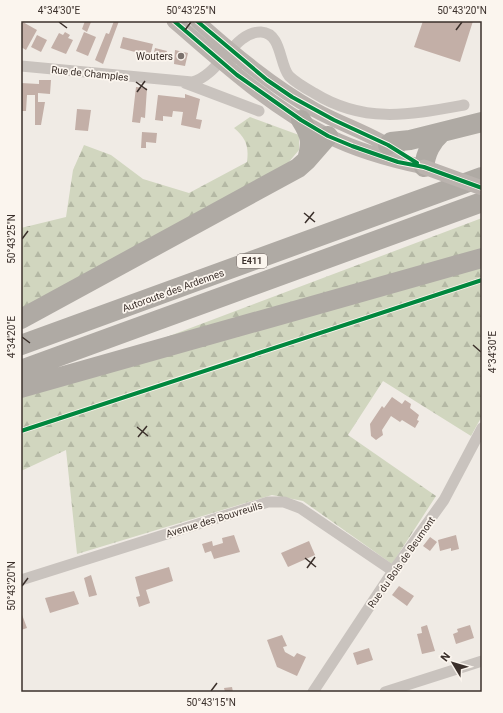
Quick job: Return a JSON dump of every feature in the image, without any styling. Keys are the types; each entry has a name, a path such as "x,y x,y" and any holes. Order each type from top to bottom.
{"highway":[{"path":"301,120 310,133 310,148 307,160"},
{"path":"388,145 391,142 410,140 482,122"},
{"path":"414,159 442,132"},
{"path":"21,319 298,168 328,136"},
{"name":"Autoroute des Ardennes","path":"21,345 482,177"},
{"name":"E411","path":"21,370 482,202"},
{"path":"21,388 482,258"}],"main road":[{"path":"174,21 221,62 258,91 328,136 339,133 344,134 363,143 414,159"},
{"path":"197,21 267,80 309,107 414,159 482,188"}],"street":[{"path":"231,51 247,36 262,32 270,36 277,43 288,74 297,84 330,103 364,113 413,115 464,105"},
{"name":"Rue de Champles","path":"21,66 182,82 200,80 221,62 231,51"},
{"name":"Rue de Champles","path":"182,82 259,112"},
{"name":"Rue du Bois de Beumont","path":"313,692 393,571 444,500 482,428"},
{"name":"Avenue des Bouvreuils","path":"21,580 268,502 284,502 300,508 393,571"},
{"path":"386,692 482,661"}],"green space":[{"path":"250,117 299,135 299,150 288,163 21,311 21,228 66,217 73,170 84,145 111,155 143,179 189,193 247,162 248,151 246,143 234,128"},
{"path":"482,218 482,416 471,436 383,381 348,435 436,496 392,564 303,501 272,495 77,554 66,450 21,471 21,392"}],"building":[{"path":"21,21 37,30 26,50 21,47"},
{"path":"85,21 91,22 87,32 82,29"},
{"path":"114,21 119,21 103,64 95,60 106,33 109,34"},
{"path":"423,21 473,21 460,62 414,47"},
{"path":"65,32 70,35 68,38 73,40 66,54 51,48 59,33 63,35"},
{"path":"84,32 96,37 88,56 76,51"},
{"path":"37,35 47,40 41,52 31,47"},
{"path":"123,37 153,44 150,56 120,48"},
{"path":"155,48 167,51 164,60 153,57"},
{"name":"Wouters","path":"175,50 188,53 185,66 174,64"},
{"path":"39,80 51,80 50,94 38,93 38,102 45,102 41,125 35,125 35,95 27,95 26,111 21,111 21,83 39,84"},
{"path":"136,87 147,88 145,118 141,117 140,123 132,122"},
{"path":"185,94 200,99 196,119 202,120 200,129 181,125 183,112 173,111 172,117 163,116 163,121 155,120 158,95 185,98"},
{"path":"77,109 91,110 88,131 75,130"},
{"path":"142,132 157,133 156,143 146,142 146,148 141,148"},
{"path":"392,397 402,404 405,400 411,404 410,408 419,415 417,420 419,421 415,428 402,420 400,422 391,416 382,430 383,435 376,440 371,436 370,424 382,406 384,408"},
{"path":"234,535 240,552 214,559 211,551 205,553 202,544 212,541 213,546 223,543 222,538"},
{"path":"456,535 459,549 451,551 451,548 440,551 438,540"},
{"path":"430,537 437,542 430,551 423,546"},
{"path":"309,541 315,555 288,567 281,553"},
{"path":"169,567 173,581 146,590 150,603 139,607 136,597 140,596 135,577"},
{"path":"91,575 97,595 89,597 84,578"},
{"path":"399,586 414,596 407,606 392,595"},
{"path":"74,591 79,604 50,613 45,598"},
{"path":"21,612 27,628 21,630"},
{"path":"427,625 435,651 422,654 417,634 422,633 421,627"},
{"path":"470,625 474,638 456,644 453,634 458,632 457,629"},
{"path":"282,635 287,646 283,647 285,652 294,657 297,653 306,657 297,676 277,667 267,640"},
{"path":"369,648 373,660 357,665 353,653"},
{"path":"232,687 233,692 225,692 224,688"}],"cycle path":[{"path":"174,21 237,75 301,120 328,136 398,162 424,167 482,188"},
{"path":"197,21 267,80 292,97 334,120 388,145 417,163"},
{"path":"21,431 482,280"}],"place":[{"name":"Wouters","path":"181,56"}]}
